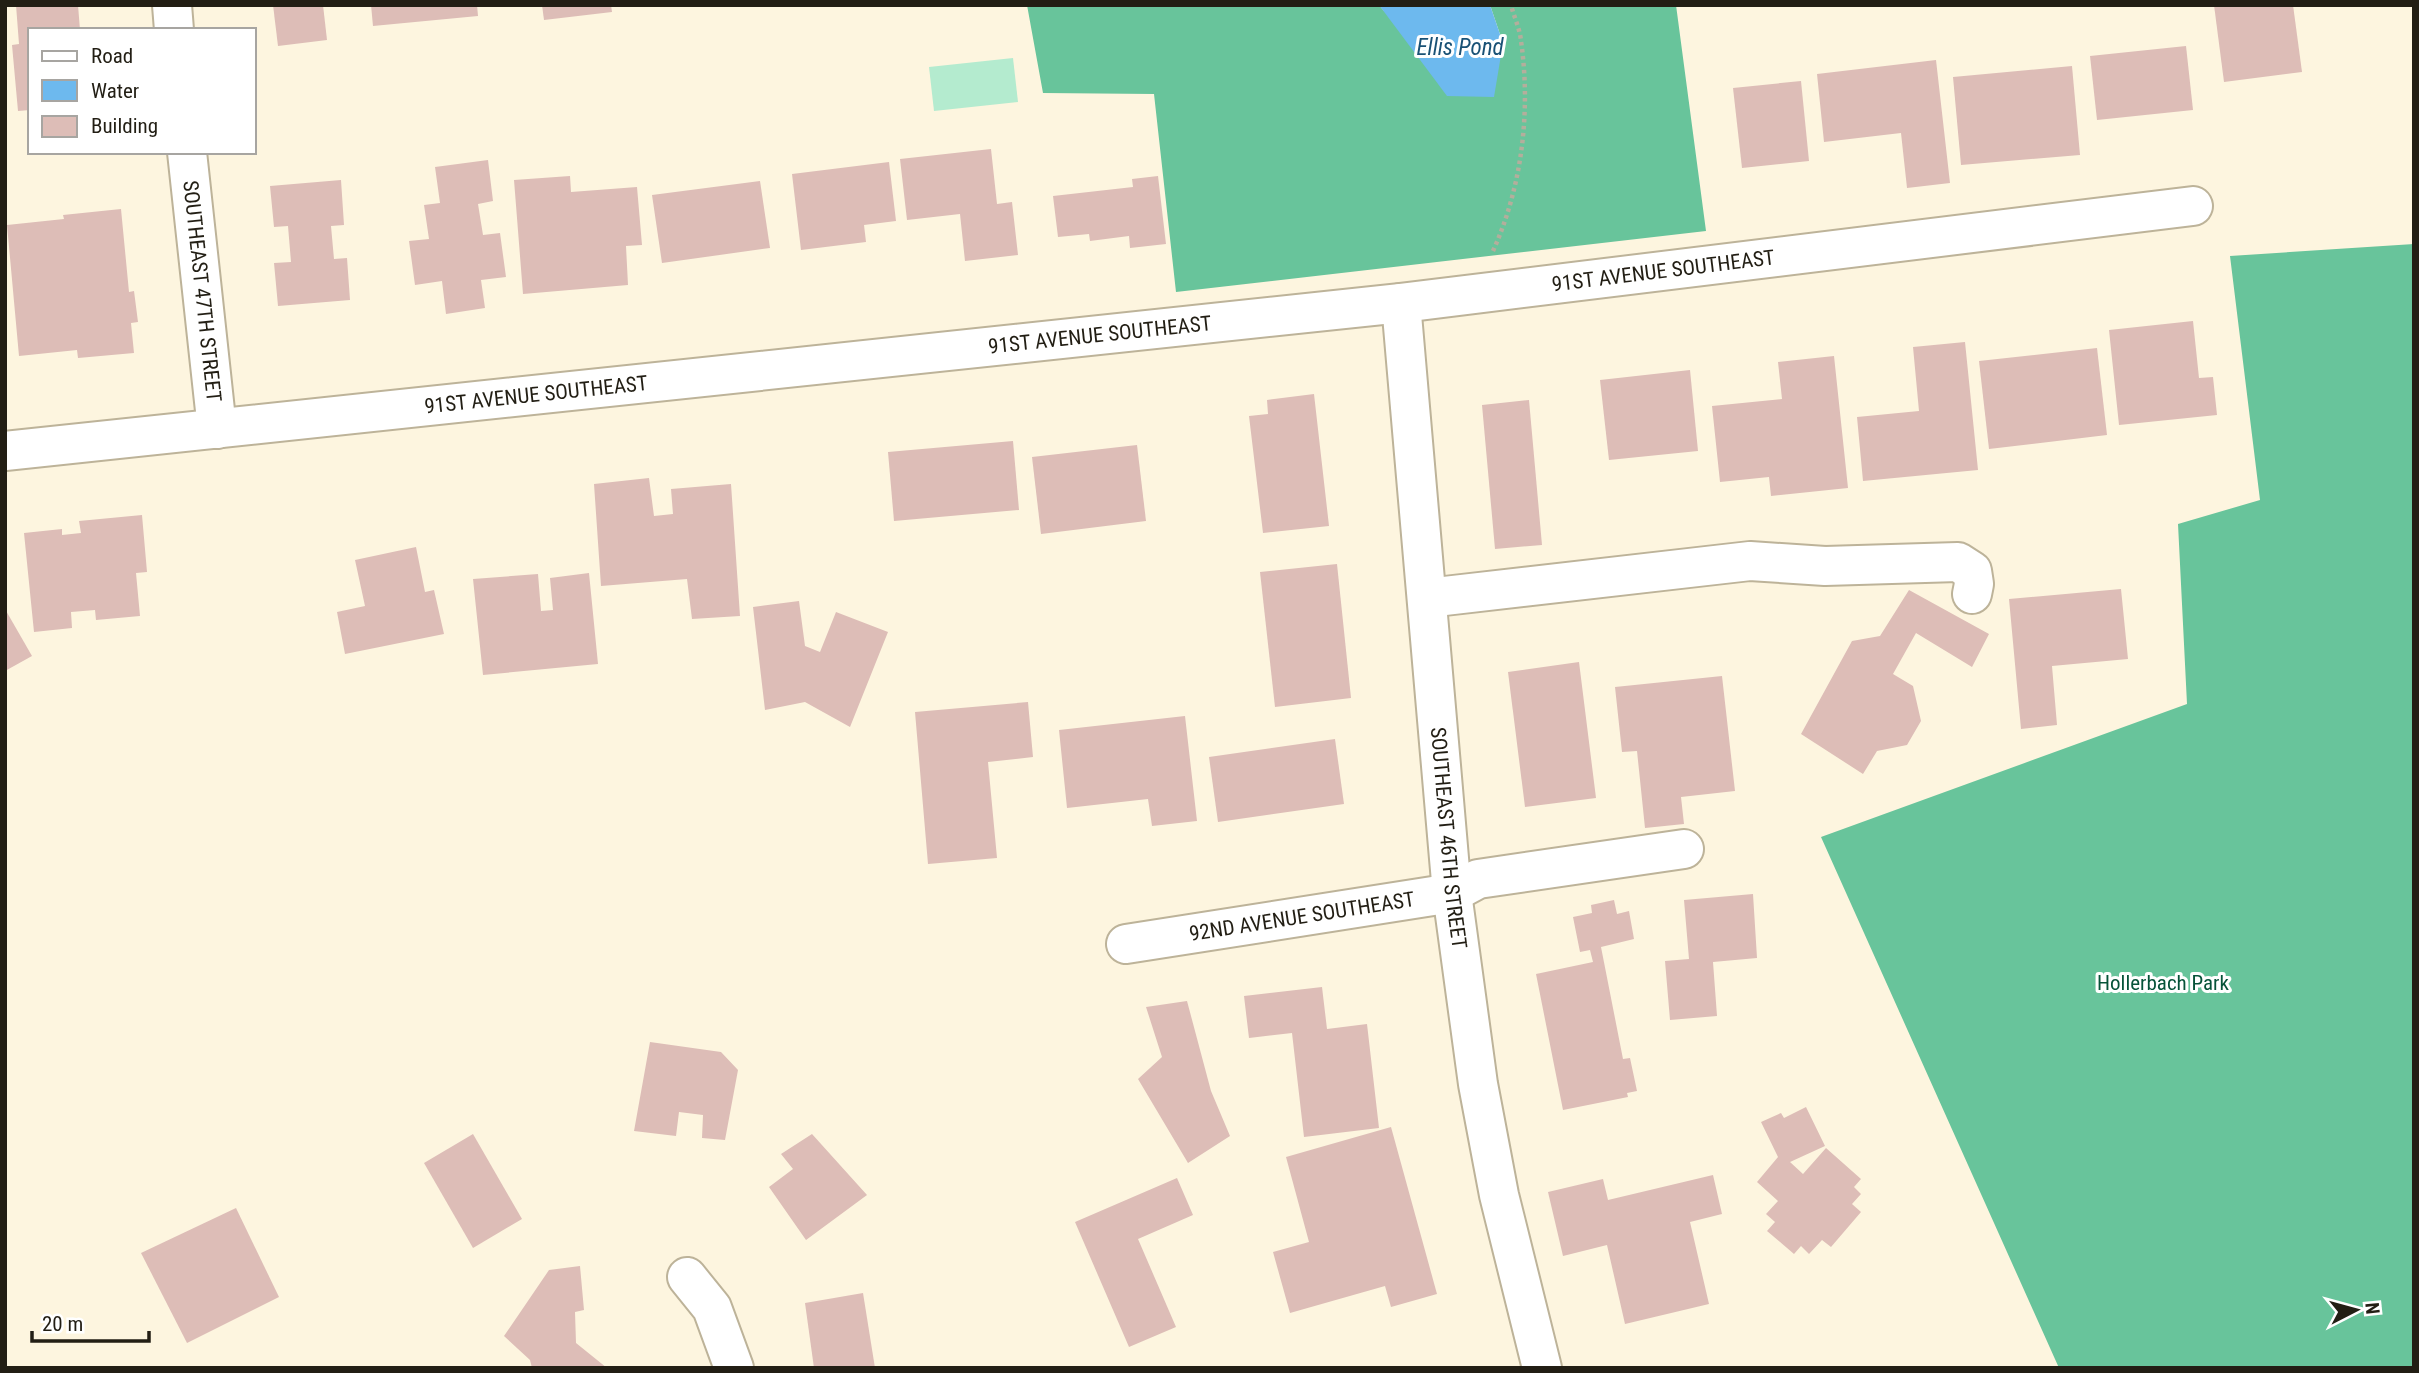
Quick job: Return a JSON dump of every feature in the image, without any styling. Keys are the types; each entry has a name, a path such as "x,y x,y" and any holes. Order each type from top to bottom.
{"street":[{"path":"172,5 174,28"},
{"name":"SOUTHEAST 47TH STREET","path":"187,154 217,429"},
{"name":"91ST AVENUE SOUTHEAST","path":"5,451 1401,303 2193,206"},
{"name":"SOUTHEAST 46TH STREET","path":"1401,303 1452,893 1478,1084 1532,1365"},
{"path":"1427,598 1750,561 1825,566 1958,562 1972,571 1972,594"},
{"name":"92ND AVENUE SOUTHEAST","path":"1126,944 1452,893 1478,879 1684,849"},
{"path":"687,1277 712,1308 734,1368"}],"path":[{"path":"1474,293 1497,243 1521,157 1526,95 1521,38 1511,5"}],"green space":[{"path":"1027,5 1379,5 1384,11 1503,43 1490,5 1676,5 1706,231 1176,292 1154,94 1043,93"},
{"path":"1013,58 1018,102 934,111 929,67"},
{"name":"Hollerbach Park","path":"2414,244 2414,1368 2059,1368 1821,837 2187,704 2178,524 2260,500 2230,256"}],"water":[{"name":"Ellis Pond","path":"1379,5 1490,5 1503,43 1494,97 1447,96"}],"building":[{"path":"16,5 78,5 80,28 28,28 28,110 18,111 12,45 19,44"},
{"path":"273,5 323,5 327,40 278,46"},
{"path":"371,5 477,5 478,16 373,26"},
{"path":"542,5 611,5 612,12 544,20"},
{"path":"2214,5 2293,5 2302,72 2224,82"},
{"path":"2186,46 2193,110 2097,120 2090,56"},
{"path":"1936,60 1950,183 1907,188 1901,133 1824,142 1817,74"},
{"path":"2072,66 2080,155 1961,165 1953,77"},
{"path":"1801,81 1809,161 1742,168 1733,88"},
{"path":"991,149 997,204 1012,202 1018,255 965,261 960,214 907,220 900,159"},
{"path":"488,160 493,201 478,204 483,235 500,233 506,277 481,280 485,308 446,314 442,281 415,285 409,241 429,239 424,205 440,203 435,167"},
{"path":"889,162 896,221 864,225 866,242 801,250 792,174"},
{"path":"570,176 571,192 637,187 642,245 626,246 628,285 523,294 514,180"},
{"path":"1158,176 1166,244 1130,248 1129,236 1090,241 1089,234 1058,237 1053,196 1133,187 1132,179"},
{"path":"341,180 344,225 331,226 334,259 347,258 350,300 278,306 274,263 291,262 288,226 274,227 270,186"},
{"path":"760,181 770,248 662,263 652,195"},
{"path":"121,209 129,292 134,291 138,322 131,323 134,353 78,358 77,350 19,356 7,225 64,219 63,215"},
{"path":"2193,321 2199,378 2213,377 2217,415 2119,425 2109,330"},
{"path":"1965,342 1978,470 1863,481 1857,417 1919,411 1913,347"},
{"path":"2097,348 2107,435 1989,449 1979,361"},
{"path":"1834,356 1848,488 1771,496 1769,477 1720,482 1712,406 1782,399 1778,362"},
{"path":"1690,370 1698,451 1609,460 1600,380"},
{"path":"1314,394 1329,526 1263,533 1249,416 1268,414 1267,400"},
{"path":"1529,400 1542,545 1495,549 1482,405"},
{"path":"1013,441 1019,510 894,521 888,452"},
{"path":"1137,445 1146,521 1041,534 1032,457"},
{"path":"649,478 654,516 673,514 671,489 731,484 740,616 692,619 687,579 601,586 594,484"},
{"path":"142,515 147,572 136,573 140,616 96,620 95,610 71,612 72,628 34,632 24,533 62,529 62,535 81,533 79,521"},
{"path":"416,547 425,592 434,590 444,634 345,654 337,612 365,606 355,560"},
{"path":"1337,564 1351,698 1275,707 1260,572"},
{"path":"589,573 598,664 483,675 473,579 538,574 541,611 553,610 550,578"},
{"path":"2121,589 2128,659 2052,666 2057,725 2021,729 2009,599"},
{"path":"1909,590 1989,634 1972,667 1916,633 1893,674 1913,686 1921,721 1907,745 1877,751 1863,774 1801,734 1852,641 1880,636"},
{"path":"799,601 805,646 820,652 836,612 888,632 850,727 805,702 765,710 753,607"},
{"path":"5,609 32,656 5,671"},
{"path":"1579,662 1596,798 1525,807 1508,672"},
{"path":"1722,676 1735,791 1681,797 1684,824 1645,828 1637,751 1622,752 1615,687"},
{"path":"1028,702 1033,757 988,762 997,858 928,864 915,712"},
{"path":"1185,716 1197,821 1152,826 1148,799 1067,808 1059,730"},
{"path":"1335,739 1344,804 1218,822 1209,757"},
{"path":"1753,894 1757,958 1713,962 1717,1016 1670,1020 1665,961 1689,959 1684,900"},
{"path":"1614,900 1617,914 1629,911 1634,939 1601,947 1623,1059 1630,1058 1637,1091 1627,1093 1628,1097 1563,1110 1536,974 1593,962 1590,950 1580,952 1573,917 1592,913 1591,905"},
{"path":"1322,987 1327,1029 1367,1024 1379,1128 1304,1137 1292,1033 1249,1038 1244,996"},
{"path":"1187,1001 1211,1091 1230,1136 1188,1163 1138,1079 1162,1057 1146,1007"},
{"path":"650,1042 721,1052 738,1070 725,1140 702,1138 703,1115 679,1112 676,1136 634,1131"},
{"path":"1806,1107 1825,1146 1790,1162 1803,1174 1826,1148 1861,1179 1854,1187 1861,1194 1852,1204 1861,1212 1831,1247 1822,1240 1809,1254 1801,1246 1794,1254 1767,1231 1775,1222 1766,1214 1778,1201 1757,1182 1778,1157 1761,1122 1781,1113 1784,1118"},
{"path":"1391,1127 1437,1294 1391,1307 1385,1286 1290,1313 1273,1252 1309,1242 1286,1157"},
{"path":"473,1134 522,1219 473,1248 424,1163"},
{"path":"812,1134 867,1195 806,1240 769,1187 793,1169 781,1154"},
{"path":"1713,1175 1722,1214 1690,1222 1709,1304 1625,1324 1607,1245 1563,1256 1548,1192 1603,1179 1608,1200"},
{"path":"1177,1178 1193,1215 1138,1239 1176,1327 1129,1347 1075,1222"},
{"path":"236,1208 279,1297 187,1343 141,1253"},
{"path":"580,1266 584,1310 575,1312 576,1343 607,1368 532,1368 530,1360 504,1336 549,1270"},
{"path":"863,1293 875,1368 814,1368 805,1303"}]}
